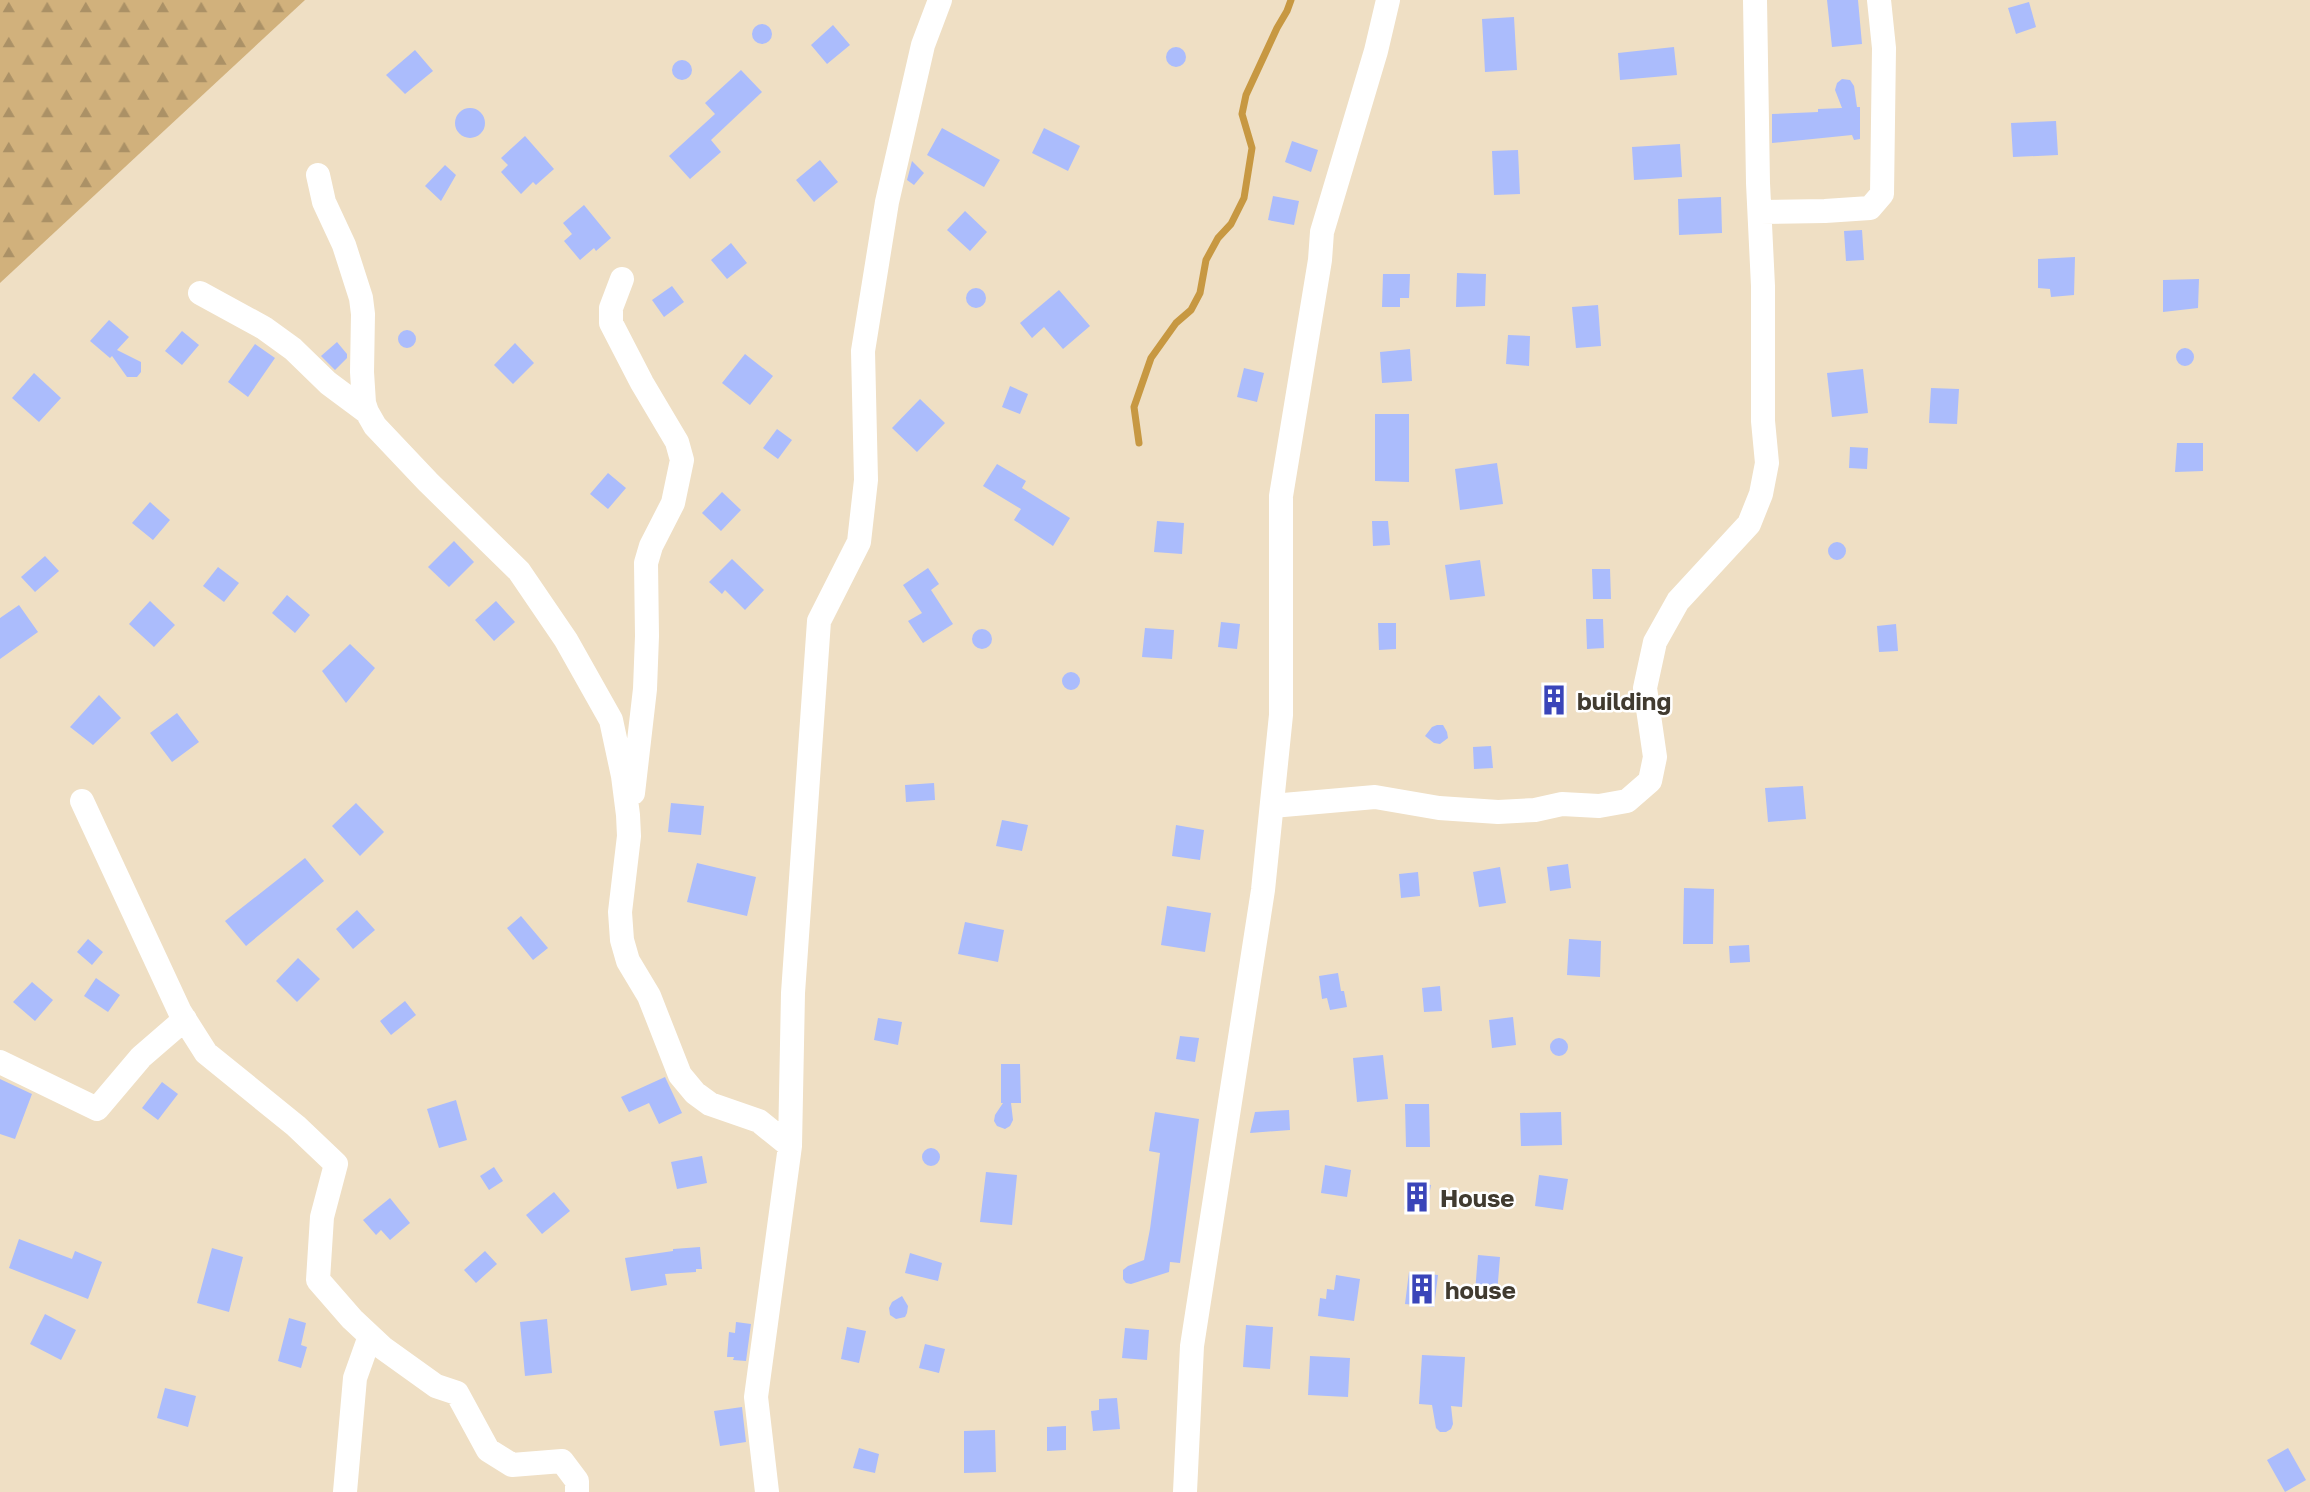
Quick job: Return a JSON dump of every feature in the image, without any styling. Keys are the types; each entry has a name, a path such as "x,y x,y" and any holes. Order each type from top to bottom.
{"street":[{"path":"766,1492 756,1397 790,1146 793,993 819,621 859,542 866,480 863,351 887,202 923,46 940,0"},
{"path":"1185,1492 1192,1346 1263,890 1281,715 1281,496 1320,260 1322,232 1376,51 1388,0"},
{"path":"1272,806 1376,797 1439,808 1498,812 1535,810 1562,804 1599,806 1627,801 1650,781 1656,757 1646,688 1655,642 1678,601 1749,524 1761,494 1767,463 1763,421 1763,286 1755,0"},
{"path":"1760,212 1870,208 1882,194 1884,48 1879,0"},
{"path":"318,175 324,202 344,245 361,298 364,403 375,426 519,571 566,640 611,720 624,776 628,815 629,836 620,912 622,940 628,961 649,996 680,1074 695,1093 710,1104 759,1121 790,1146"},
{"path":"622,279 611,308 611,323 677,442 682,460 673,503 651,546 646,563 647,636 642,726 628,815"},
{"path":"200,293 274,335 293,349 328,383 368,412"},
{"path":"82,801 185,1019 206,1053 296,1126 336,1164 322,1217 318,1280 352,1320 369,1335 436,1386 457,1393 488,1450 512,1465 562,1461 577,1480 577,1492"},
{"path":"0,1062 97,1109 141,1057 185,1019"},
{"path":"345,1492 355,1378 369,1335"}],"green space":[{"path":"0,0 305,0 0,283"}],"building":[{"path":"1827,0 1858,0 1862,44 1832,47"},
{"path":"2029,2 2036,27 2016,34 2008,8"},
{"path":"1514,17 1517,70 1485,72 1482,19"},
{"path":"762,24 769,27 772,34 769,41 762,44 755,41 752,34 755,27"},
{"path":"833,25 850,45 827,64 811,45"},
{"path":"1176,47 1183,50 1186,57 1183,64 1176,67 1169,64 1166,57 1169,50"},
{"path":"1674,47 1677,75 1620,80 1618,53"},
{"path":"415,50 433,71 405,94 386,75"},
{"path":"682,60 689,63 692,70 689,77 682,80 675,77 672,70 675,63"},
{"path":"741,70 762,92 711,140 721,152 690,179 669,156 715,114 705,103"},
{"path":"1842,79 1850,80 1854,86 1857,107 1860,107 1860,139 1854,140 1852,135 1772,143 1772,114 1842,108 1835,90"},
{"path":"470,108 476,109 484,117 484,129 476,137 470,138 464,137 456,129 455,123 456,117 464,109"},
{"path":"2056,121 2058,155 2013,157 2011,123"},
{"path":"942,128 1000,160 984,187 927,155"},
{"path":"1044,128 1080,146 1068,171 1032,153"},
{"path":"525,136 554,169 536,185 533,182 521,194 501,172 508,165 501,158"},
{"path":"1292,141 1318,150 1311,172 1285,162"},
{"path":"1680,144 1682,177 1634,180 1632,147"},
{"path":"1518,150 1520,194 1494,195 1492,151"},
{"path":"820,160 838,182 814,202 796,180"},
{"path":"912,161 924,173 914,185 907,180"},
{"path":"445,165 456,175 441,201 425,186"},
{"path":"1273,196 1299,201 1294,225 1268,220"},
{"path":"1721,197 1722,233 1679,235 1678,199"},
{"path":"584,205 611,238 580,260 564,241 572,234 563,223"},
{"path":"965,211 987,232 970,251 947,230"},
{"path":"1862,230 1864,260 1846,261 1844,231"},
{"path":"731,243 747,263 727,279 711,260"},
{"path":"2075,257 2074,295 2051,297 2050,289 2038,288 2038,259"},
{"path":"1457,273 1486,274 1485,306 1456,307"},
{"path":"1383,274 1410,274 1409,298 1400,298 1400,307 1382,307"},
{"path":"2199,279 2198,308 2163,312 2163,280"},
{"path":"672,286 684,302 664,317 652,300"},
{"path":"976,288 983,291 986,298 983,305 976,308 969,305 966,298 969,291"},
{"path":"1059,290 1090,326 1063,349 1044,327 1032,338 1020,323"},
{"path":"1598,305 1601,346 1576,348 1572,307"},
{"path":"109,320 129,337 117,350 141,362 141,372 137,377 127,377 112,356 110,358 90,341"},
{"path":"403,330 411,330 416,339 414,346 403,348 398,343 398,335"},
{"path":"182,331 199,345 182,365 165,351"},
{"path":"1508,335 1530,336 1529,366 1506,364"},
{"path":"337,342 347,354 347,358 335,370 321,356"},
{"path":"515,343 534,363 513,384 494,365"},
{"path":"255,344 275,358 248,397 228,382"},
{"path":"2181,348 2189,348 2194,357 2192,364 2181,366 2176,361 2176,353"},
{"path":"1410,349 1412,381 1382,383 1380,352"},
{"path":"745,354 773,376 750,405 722,383"},
{"path":"1244,368 1264,373 1257,402 1237,397"},
{"path":"1863,369 1868,413 1832,417 1827,373"},
{"path":"34,373 61,398 39,422 12,398"},
{"path":"1010,386 1028,394 1020,414 1002,407"},
{"path":"1931,388 1959,389 1957,424 1929,423"},
{"path":"920,399 945,423 917,452 892,428"},
{"path":"1375,414 1409,414 1409,482 1375,481"},
{"path":"777,429 792,440 778,459 763,448"},
{"path":"2177,443 2203,443 2203,471 2175,472"},
{"path":"1850,447 1868,448 1867,469 1849,468"},
{"path":"1497,463 1503,504 1460,510 1455,469"},
{"path":"997,464 1026,481 1022,488 1070,518 1053,546 1014,520 1021,509 983,486"},
{"path":"608,473 626,488 608,509 590,494"},
{"path":"722,492 741,510 721,531 702,513"},
{"path":"150,502 170,520 153,540 132,523"},
{"path":"1157,521 1184,523 1182,554 1154,552"},
{"path":"1372,521 1388,521 1390,545 1373,546"},
{"path":"454,541 474,562 449,587 428,567"},
{"path":"1833,542 1841,542 1846,551 1844,558 1833,560 1828,555 1828,547"},
{"path":"45,556 59,571 35,592 21,577"},
{"path":"732,559 764,590 745,610 725,590 722,594 709,582"},
{"path":"1480,560 1485,596 1450,600 1445,565"},
{"path":"218,567 239,583 224,602 203,586"},
{"path":"928,568 939,584 931,590 953,624 923,643 908,621 922,613 903,585"},
{"path":"1592,569 1610,569 1611,599 1593,599"},
{"path":"287,595 310,615 295,633 272,613"},
{"path":"150,601 175,625 154,647 129,624"},
{"path":"496,601 515,622 494,641 475,620"},
{"path":"19,605 38,632 0,659 0,618"},
{"path":"1586,619 1603,619 1604,648 1587,649"},
{"path":"1221,622 1240,624 1237,649 1218,647"},
{"path":"1378,623 1396,623 1396,649 1379,650"},
{"path":"1896,624 1898,651 1879,652 1877,626"},
{"path":"1145,628 1174,630 1172,659 1142,657"},
{"path":"982,629 989,632 992,639 989,646 982,649 975,646 972,639 975,632"},
{"path":"350,644 375,668 346,703 322,671"},
{"path":"1067,672 1075,672 1080,681 1078,688 1067,690 1062,685 1062,677"},
{"name":"building","path":"1567,686 1567,713 1543,713 1541,687"},
{"path":"99,695 121,718 93,745 70,727"},
{"path":"177,713 199,742 172,762 150,733"},
{"path":"1437,725 1443,725 1448,738 1440,744 1425,736"},
{"path":"1491,746 1493,768 1474,769 1473,747"},
{"path":"934,783 935,800 906,802 905,785"},
{"path":"1803,786 1806,819 1768,822 1765,788"},
{"path":"356,803 384,832 360,856 332,826"},
{"path":"671,803 704,806 701,835 668,832"},
{"path":"1002,820 1028,825 1022,851 996,846"},
{"path":"1176,825 1204,830 1200,860 1172,856"},
{"path":"305,858 324,881 246,946 225,921"},
{"path":"697,863 756,877 747,916 687,902"},
{"path":"1568,864 1571,888 1550,891 1547,867"},
{"path":"1500,867 1506,903 1479,907 1473,872"},
{"path":"1418,872 1420,896 1401,898 1399,874"},
{"path":"1684,888 1714,889 1713,944 1683,944"},
{"path":"1167,906 1211,913 1205,952 1161,945"},
{"path":"357,910 375,930 353,949 336,929"},
{"path":"521,916 548,948 533,960 507,928"},
{"path":"965,922 1004,930 998,962 958,954"},
{"path":"88,939 103,952 92,965 77,952"},
{"path":"1569,939 1601,941 1600,977 1567,975"},
{"path":"1749,945 1750,962 1730,963 1729,946"},
{"path":"298,958 320,979 297,1002 276,981"},
{"path":"1338,973 1347,1007 1330,1010 1327,998 1322,999 1319,976"},
{"path":"96,978 120,995 108,1012 84,996"},
{"path":"32,982 53,1000 35,1021 13,1002"},
{"path":"1440,986 1442,1011 1424,1012 1422,988"},
{"path":"405,1001 416,1015 391,1035 380,1021"},
{"path":"1513,1017 1516,1045 1492,1048 1489,1020"},
{"path":"878,1018 902,1022 898,1045 874,1040"},
{"path":"1180,1036 1199,1038 1195,1062 1176,1059"},
{"path":"1555,1038 1563,1038 1568,1047 1566,1054 1555,1056 1550,1051 1550,1043"},
{"path":"1383,1055 1388,1099 1357,1102 1353,1058"},
{"path":"1001,1064 1020,1064 1021,1103 1011,1103 1013,1120 1005,1129 997,1126 994,1121 1003,1103"},
{"path":"665,1077 682,1113 659,1124 649,1103 629,1112 621,1097"},
{"path":"0,1079 32,1094 15,1139 0,1134"},
{"path":"162,1082 178,1094 158,1120 142,1108"},
{"path":"456,1100 467,1140 439,1148 427,1109"},
{"path":"1405,1104 1429,1104 1430,1147 1406,1147"},
{"path":"1289,1110 1290,1130 1250,1133 1255,1112"},
{"path":"1155,1112 1199,1119 1180,1263 1170,1262 1169,1272 1131,1284 1123,1279 1123,1270 1144,1260 1150,1229 1160,1153 1149,1151"},
{"path":"1561,1112 1562,1145 1521,1146 1520,1113"},
{"path":"927,1148 935,1148 940,1157 938,1164 927,1166 922,1161 922,1153"},
{"path":"702,1156 707,1183 677,1189 671,1162"},
{"path":"1325,1165 1351,1170 1347,1197 1321,1193"},
{"path":"494,1167 503,1181 489,1190 480,1176"},
{"path":"986,1172 1017,1175 1012,1225 980,1222"},
{"path":"1539,1175 1568,1179 1563,1210 1535,1206"},
{"name":"House","path":"1409,1181 1431,1185 1426,1213 1404,1209"},
{"path":"554,1192 570,1211 542,1234 526,1215"},
{"path":"390,1198 410,1223 390,1240 381,1230 376,1235 363,1220"},
{"path":"19,1239 72,1259 75,1251 102,1262 88,1299 9,1268"},
{"path":"700,1247 702,1269 696,1269 696,1272 665,1274 667,1285 631,1291 625,1258"},
{"path":"212,1248 243,1257 229,1312 197,1303"},
{"path":"485,1251 497,1264 476,1283 464,1270"},
{"path":"910,1253 942,1263 938,1281 905,1273"},
{"path":"1478,1255 1500,1257 1497,1294 1475,1292"},
{"name":"house","path":"1409,1272 1438,1275 1434,1307 1405,1304"},
{"path":"1336,1275 1360,1279 1354,1321 1318,1316 1320,1298 1326,1299 1327,1289 1334,1290"},
{"path":"902,1296 908,1306 907,1313 905,1317 896,1319 890,1315 889,1308 892,1302"},
{"path":"45,1314 76,1330 61,1360 30,1344"},
{"path":"289,1318 306,1323 301,1345 307,1347 301,1368 278,1361"},
{"path":"547,1319 552,1373 525,1376 520,1322"},
{"path":"736,1322 751,1324 746,1361 727,1357 729,1332 735,1333"},
{"path":"1246,1325 1273,1327 1270,1369 1243,1367"},
{"path":"847,1327 866,1331 859,1363 841,1359"},
{"path":"1125,1328 1149,1330 1147,1360 1122,1358"},
{"path":"925,1344 945,1349 939,1373 919,1368"},
{"path":"1422,1355 1465,1357 1462,1407 1451,1406 1453,1424 1446,1432 1440,1432 1436,1428 1432,1405 1419,1404"},
{"path":"1310,1356 1350,1358 1348,1397 1308,1395"},
{"path":"165,1388 196,1396 188,1427 157,1418"},
{"path":"1117,1398 1120,1429 1093,1431 1091,1411 1099,1410 1099,1399"},
{"path":"742,1407 746,1442 720,1446 714,1411"},
{"path":"1066,1426 1066,1450 1047,1451 1047,1427"},
{"path":"995,1430 996,1472 964,1473 964,1431"},
{"path":"859,1448 879,1454 875,1473 853,1468"},
{"path":"2288,1448 2306,1480 2285,1492 2267,1460"}],"waterway":[{"path":"1139,443 1134,407 1151,358 1176,323 1191,310 1200,293 1206,260 1218,238 1231,224 1244,198 1252,148 1242,114 1246,95 1291,0"}],"place":[{"name":"building","path":"1554,700"},
{"name":"House","path":"1417,1197"},
{"name":"house","path":"1422,1289"}]}
